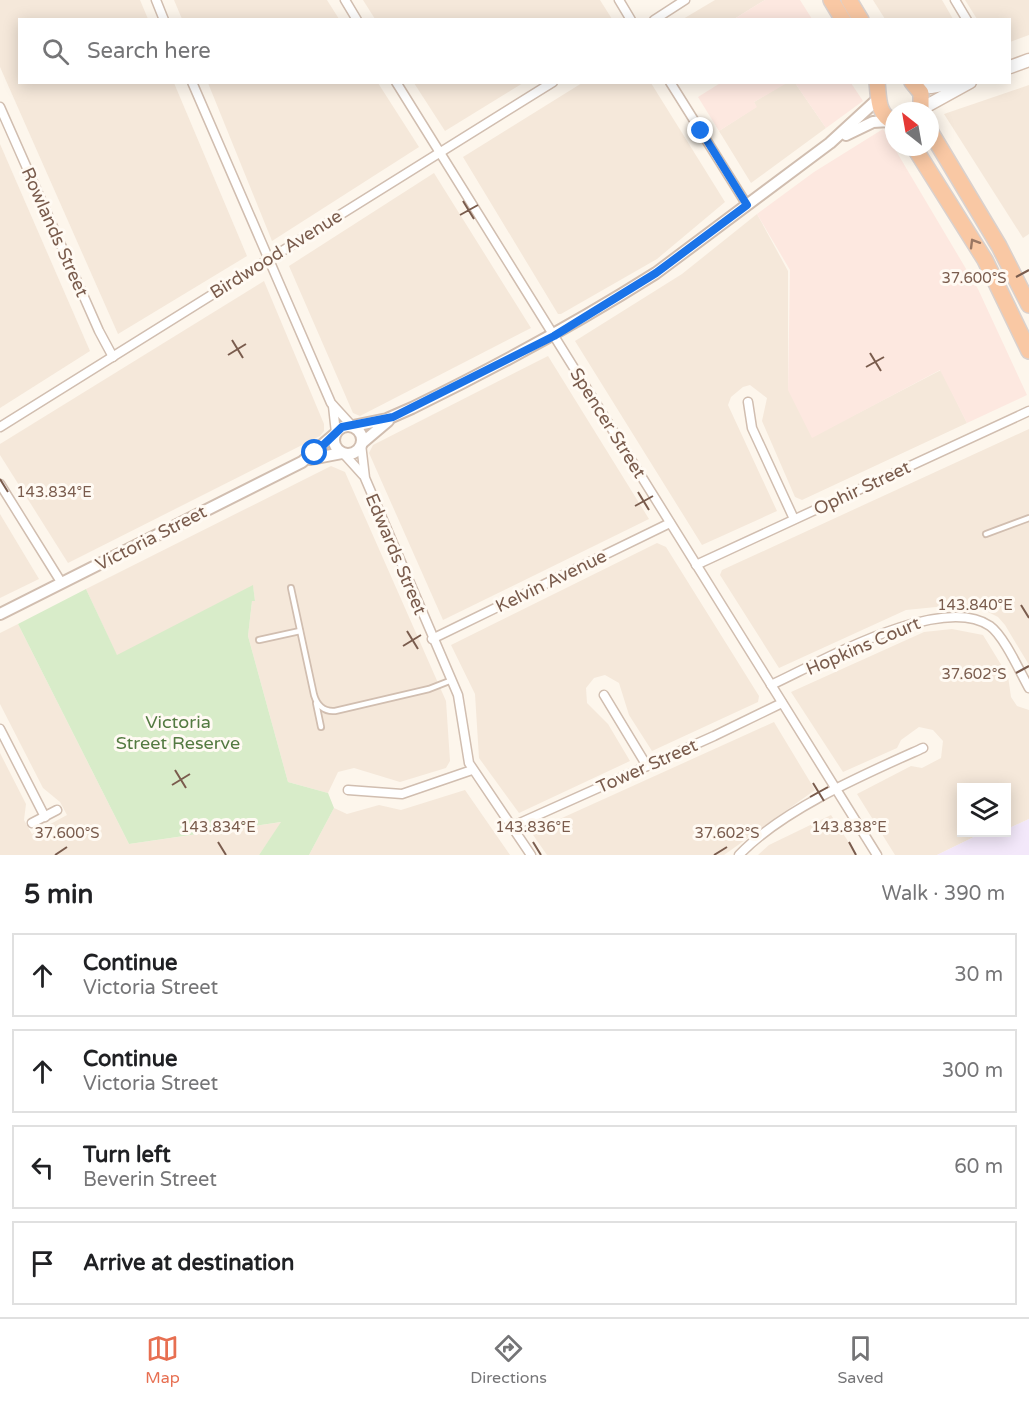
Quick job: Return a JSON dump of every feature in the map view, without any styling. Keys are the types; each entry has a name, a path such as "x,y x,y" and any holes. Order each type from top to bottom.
{"highway":[{"path":"831,0 842,18"},
{"path":"849,0 860,18"},
{"path":"877,84 882,114 885,116"},
{"path":"879,98 882,90 888,84"},
{"path":"915,84 921,93 921,102"},
{"path":"939,146 999,246 1029,305"},
{"path":"921,156 985,260 1029,351"}],"main road":[{"path":"1011,67 1029,60"},
{"path":"918,84 931,87 947,84"},
{"path":"935,102 966,84"}],"street":[{"path":"156,0 164,18"},
{"path":"345,0 356,18"},
{"path":"619,0 630,18"},
{"path":"657,18 685,0"},
{"path":"955,0 966,18"},
{"path":"193,84 331,403 335,433 334,445 343,453 355,453 393,417"},
{"name":"Spencer Street","path":"397,84 877,855"},
{"name":"Birdwood Avenue","path":"0,427 267,258 550,84"},
{"path":"671,84 747,205"},
{"path":"335,433 342,427 393,417 554,336 656,273 830,143 879,98"},
{"name":"Rowlands Street","path":"0,107 99,331 113,357"},
{"path":"830,143 873,122 885,122"},
{"path":"748,402 752,428 794,519"},
{"path":"331,403 361,434 362,444"},
{"name":"Ophir Street","path":"696,565 1029,411"},
{"name":"Victoria Street","path":"302,462 335,433"},
{"name":"Edwards Street","path":"362,444 364,478"},
{"name":"Victoria Street","path":"0,614 302,462 343,453"},
{"name":"Edwards Street","path":"343,453 364,478 432,639 452,680 461,705 465,751 472,770 531,855"},
{"path":"0,484 61,582"},
{"name":"Kelvin Avenue","path":"432,639 670,523"},
{"name":"Hopkins Court","path":"771,686 898,627 926,620 950,618 974,619 992,627 1029,688"},
{"path":"604,695 647,766"},
{"name":"Tower Street","path":"511,827 782,703"},
{"path":"0,729 45,817"},
{"path":"738,855 769,830 836,789 923,748"},
{"path":"348,790 402,794 472,770"},
{"path":"32,823 57,810"}],"lane":[{"path":"986,534 1029,519"},
{"path":"291,588 321,726"},
{"path":"259,640 300,631"},
{"path":"314,695 319,705 333,711 429,689 452,680"}],"shaded area":[{"path":"0,0 140,0 148,18 18,18 18,84 174,84 247,256 118,334 0,67"},
{"path":"174,0 327,0 338,18 182,18"},
{"path":"363,0 600,0 611,18 374,18"},
{"path":"715,0 765,0 736,18 685,18"},
{"path":"765,0 800,0 811,18 736,18"},
{"path":"873,0 942,0 952,18 884,18"},
{"path":"965,0 1029,0 1029,35 1011,42 1011,18 976,18"},
{"path":"208,84 379,84 419,147 272,241"},
{"path":"415,84 521,84 445,131"},
{"path":"580,84 652,84 725,202 657,259 558,314 463,157"},
{"path":"719,84 785,84 754,102 757,107 719,131 698,97"},
{"path":"784,84 796,84 826,128 751,183 719,131 756,107 754,102"},
{"path":"796,84 852,84 863,101 826,128"},
{"path":"1029,85 1029,234 1023,238 944,114"},
{"path":"883,129 885,156 899,156 978,289 1027,395 967,423 940,370 812,438 788,390 790,270 757,214 814,172"},
{"path":"0,144 90,351 0,408"},
{"path":"434,173 531,328 360,416 353,413 289,266"},
{"path":"757,214 788,271 788,389 812,437 941,370 967,423 802,500 795,497 762,421 767,398 750,385 743,387 731,397 728,405 777,511 702,545 575,341 682,274"},
{"path":"264,281 324,424 324,431 320,436 68,563 0,455 0,444"},
{"path":"548,356 649,519 443,620 369,453 373,445"},
{"path":"1029,429 1029,665 998,617 982,609 946,606 906,610 779,668 720,575 722,570"},
{"path":"331,466 345,472 446,701 450,761 446,768 400,782 354,768 338,772 328,793 288,782 248,636 252,601 255,601 253,586 117,656 86,589"},
{"path":"0,514 39,579 0,598"},
{"path":"657,543 666,547 759,696 758,702 652,751 629,715 619,683 605,675 594,678 586,688 587,703 608,724 630,761 519,813 479,758 475,694 451,645"},
{"path":"18,624 129,844 282,822 259,855 0,855 0,753 26,804 24,820 32,834 67,815 60,802 43,788 0,704 0,633"},
{"path":"952,629 983,635 1008,676 1011,697 1017,706 1029,710 1029,819 1011,827 1011,783 957,783 957,837 974,837 937,855 895,855 857,794 911,766 922,768 941,758 943,741 933,730 919,727 901,740 897,748 843,772 791,692 924,632"},
{"path":"774,722 815,790 724,855 547,855 531,832"},
{"path":"465,790 510,855 309,855 334,808 347,814 379,805 401,810"},
{"path":"831,815 857,855 758,855 769,845"},
{"path":"1029,819 1029,855 937,855 974,837 1011,837 1011,827"}],"green space":[{"name":"Victoria Street Reserve","path":"253,585 255,601 252,601 248,636 288,782 328,793 334,808 309,855 259,855 281,822 129,844 18,624 86,589 117,655"}],"route":[{"path":"315,453 342,427 393,417 554,336 656,273 747,205 701,131"}]}
